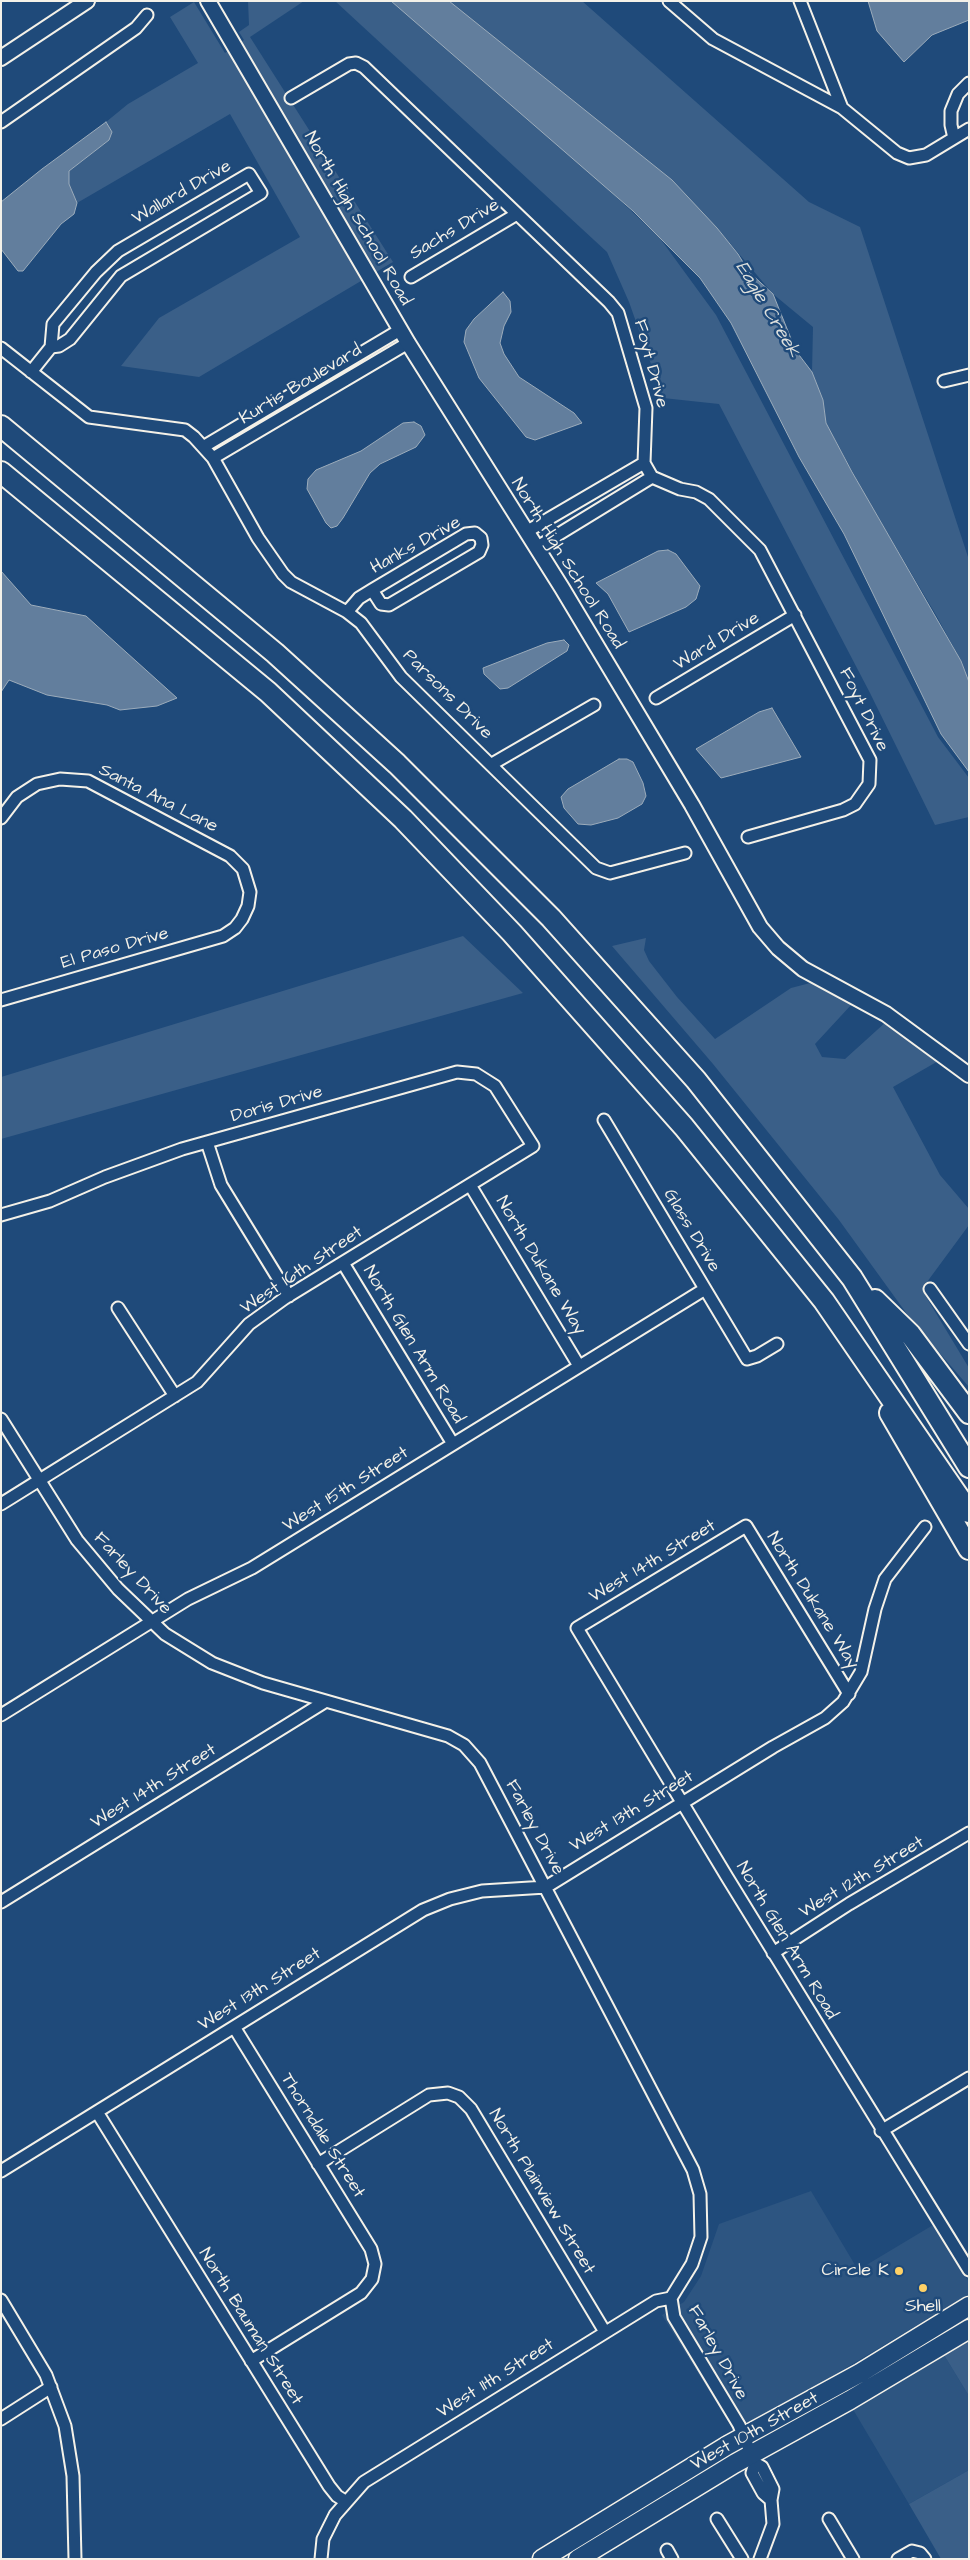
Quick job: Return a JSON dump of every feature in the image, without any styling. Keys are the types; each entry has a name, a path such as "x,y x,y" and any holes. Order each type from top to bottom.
{"highway":[{"path":"1,426 275,652 397,764 517,882 696,1080 852,1278 969,1467"},
{"path":"1,472 268,692 403,819 573,999 648,1085 824,1301 870,1365 969,1512"},
{"path":"852,1278 910,1334 969,1413"},
{"path":"870,1365 894,1424 969,1549"}],"main road":[{"name":"West 10th Street","path":"542,2559 744,2437 860,2373 969,2306"},
{"name":"West 10th Street","path":"578,2559 754,2458 969,2329"}],"street":[{"path":"1,58 87,1"},
{"name":"North High School Road","path":"208,1 400,330 536,548 692,805 765,934 803,969 891,1018 969,1075"},
{"path":"669,1 714,39 842,108 886,146 909,158 926,155 969,129"},
{"path":"800,1 842,108"},
{"path":"1,122 136,28 147,15"},
{"name":"Foyt Drive","path":"291,98 349,64 356,63 364,66 610,302 618,313 646,408 644,463"},
{"path":"954,138 950,124 951,111 958,94 969,83"},
{"name":"Wallard Drive","path":"31,372 51,347 53,324 107,261 118,251 249,174 261,193 121,276 70,339 59,346 51,347"},
{"name":"Sachs Drive","path":"411,277 518,214"},
{"path":"107,261 121,276"},
{"path":"203,447 400,330"},
{"name":"Kurtis Boulevard","path":"213,458 408,343"},
{"name":"Parsons Drive","path":"1,348 89,417 185,430 213,458 258,538 282,574 297,586 347,612 365,628 401,677 600,870 612,873 685,853"},
{"path":"332,370 340,383"},
{"path":"944,381 969,374"},
{"path":"266,410 273,422"},
{"path":"526,532 644,463 652,477 536,548"},
{"name":"Foyt Drive","path":"652,477 680,489 696,492 709,499 764,556 868,752 871,765 870,779 862,797 847,809 748,837"},
{"name":"Hanks Drive","path":"347,612 356,600 372,590 466,534 475,533 480,537 482,548 479,552 389,605 381,604 372,590"},
{"name":"Ward Drive","path":"656,698 795,615"},
{"path":"492,764 594,705"},
{"name":"Santa Ana Lane","path":"1,818 17,797 42,782 74,778 98,785 230,856 237,862 245,874 250,892 247,911 236,927"},
{"name":"El Paso Drive","path":"1,1000 219,937 236,927"},
{"name":"Doris Drive","path":"1,1215 50,1201 138,1164 207,1142 448,1074 462,1072 480,1076 496,1086 533,1146"},
{"name":"Glass Drive","path":"604,1120 747,1359 758,1356 777,1344"},
{"path":"207,1142 214,1167 226,1193 289,1296"},
{"name":"West 16th Street","path":"1,1504 197,1382 250,1324 289,1296 533,1146"},
{"name":"North Dukane Way","path":"470,1185 579,1366"},
{"name":"North Glen Arm Road","path":"343,1263 453,1444"},
{"name":"West 15th Street","path":"1,1715 188,1599 252,1568 705,1289"},
{"path":"930,1289 969,1344"},
{"path":"118,1308 175,1396"},
{"name":"Farley Drive","path":"1,1419 81,1546 150,1622 212,1663 263,1683 448,1736 468,1748 483,1767 689,2161 696,2180 702,2219 701,2237 692,2264 671,2298 674,2317 744,2437 754,2458 752,2473 763,2493 771,2500 773,2524 760,2559"},
{"name":"North Dukane Way","path":"746,1526 849,1694"},
{"name":"West 14th Street","path":"577,1628 746,1526"},
{"name":"West 13th Street","path":"1,2171 432,1905 459,1896 482,1892 546,1887 682,1802 825,1718 838,1708 849,1694 864,1665 875,1609 885,1578 925,1527"},
{"name":"North Glen Arm Road","path":"577,1628 881,2131 969,2270"},
{"name":"West 14th Street","path":"1,1902 326,1701"},
{"name":"West 12th Street","path":"773,1953 849,1904 969,1833"},
{"name":"Thorndale Street","path":"234,2027 370,2249 375,2266 372,2279 361,2293 251,2361"},
{"path":"881,2131 969,2078"},
{"name":"North Plainview Street","path":"318,2164 431,2094 448,2093 458,2097 468,2105 605,2332"},
{"name":"North Bauman Street","path":"97,2112 331,2490 345,2501"},
{"name":"West 11th Street","path":"345,2501 364,2482 656,2301 671,2298"},
{"path":"1,2300 51,2387 62,2417 71,2458 74,2485 74,2559"},
{"path":"1,2419 51,2387"},
{"path":"321,2559 325,2535 335,2515 345,2501"},
{"path":"717,2519 742,2559"},
{"path":"829,2519 853,2559"},
{"path":"898,2559 912,2552 920,2553 926,2559"}],"shaded area":[{"path":"248,1 304,1 250,37 393,262 199,377 121,366 159,318 300,237 230,114 77,203 69,184 69,171 109,140 112,132 106,122 128,104 198,63 170,17 194,2 225,53 244,40 239,32 249,25"},
{"path":"335,1 408,1 659,237 716,315 938,737 969,778 969,817 935,825 870,693 719,404 663,398 629,302 607,252"},
{"path":"449,1 582,1 809,202 860,227 969,560 969,682 961,661 936,615 869,502 826,423 823,400 812,372 813,327 773,294 717,228"},
{"path":"463,936 523,993 1,1139 1,1077"},
{"path":"646,938 644,950 649,961 677,997 715,1039 791,988 814,982 852,1004 815,1044 822,1057 845,1059 887,1021 940,1060 893,1087 940,1175 969,1209 969,1225 927,1282 925,1295 969,1368 969,1387 912,1321 839,1220 713,1064 612,946"},
{"path":"811,2191 858,2270 933,2225 969,2282 969,2294 736,2434 662,2315 684,2302 701,2276 719,2224"},
{"path":"969,2341 969,2396 944,2355"},
{"path":"944,2355 969,2396 969,2470 909,2504 851,2406 915,2367"},
{"path":"969,2470 969,2559 941,2559 909,2504"}],"water":[{"name":"Eagle Creek","path":"391,1 449,1 672,180 717,228 738,254 749,272 773,294 796,351 812,372 823,400 826,423 852,472 961,661 969,682 969,772 941,734 844,534 799,457 731,323 700,278 633,211"},
{"path":"868,1 969,1 969,20 932,35 904,62 877,31"},
{"path":"106,122 112,132 109,140 69,171 69,184 77,203 74,214 61,224 23,271 18,271 1,249 1,202"},
{"path":"503,292 510,301 511,312 504,326 500,343 504,354 519,377 574,413 582,423 535,440 526,437 479,378 464,342 466,330 474,319"},
{"path":"414,422 421,426 425,435 416,447 380,464 370,473 343,518 337,526 331,528 326,523 307,489 308,479 316,470 361,451 403,423"},
{"path":"668,550 676,554 700,586 696,599 686,607 629,632 608,594 596,583 658,551"},
{"path":"1,571 31,605 86,616 177,698 157,706 120,710 107,705 47,695 9,680 1,692"},
{"path":"564,640 569,645 567,651 508,688 500,689 484,674 483,668 547,643"},
{"path":"772,708 801,757 721,778 696,749 759,712"},
{"path":"619,759 627,759 633,762 643,783 646,796 642,804 618,818 591,825 578,824 564,808 561,797 568,789"}],"place":[{"name":"Circle K","path":"899,2271"},
{"name":"Shell","path":"923,2288"}]}
